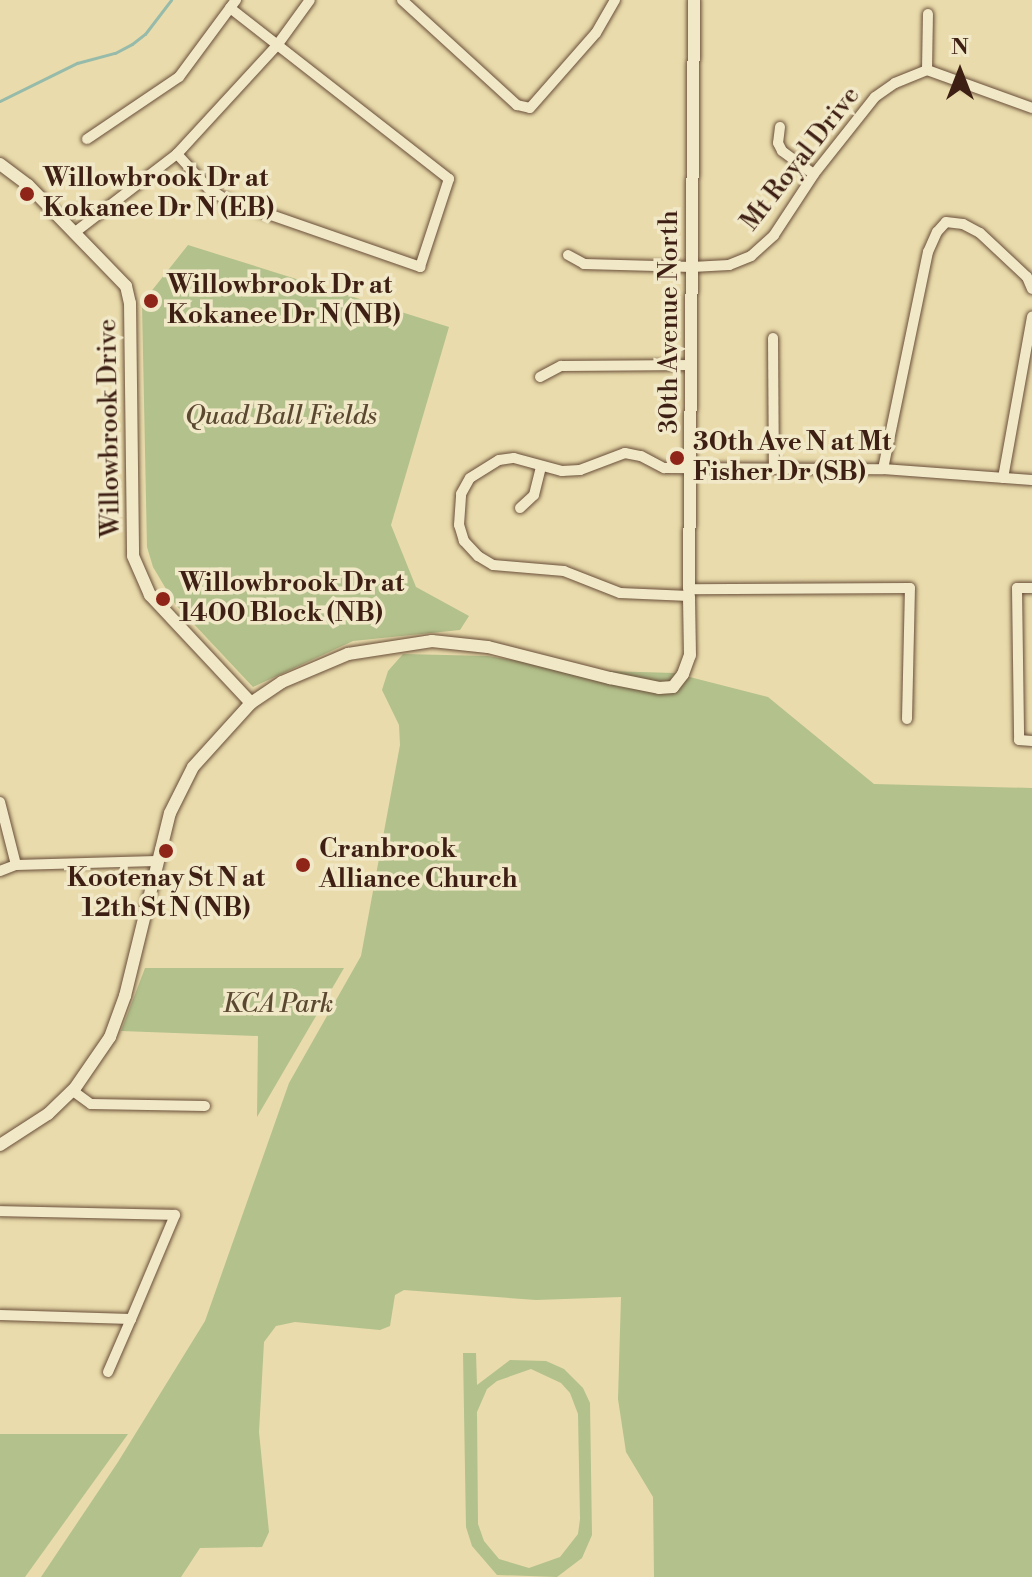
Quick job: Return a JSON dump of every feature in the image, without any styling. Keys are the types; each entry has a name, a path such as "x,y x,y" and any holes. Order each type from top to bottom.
{"street":[{"path":"74,233 177,154 278,44 310,0"},
{"path":"402,0 517,105 530,108 596,33 615,0"},
{"name":"30th Avenue North","path":"251,703 282,682 348,654 432,641 488,647 659,688 673,687 683,674 690,655 694,0"},
{"path":"87,139 179,77 233,4 278,44 449,179 420,267 225,199 208,188 177,154"},
{"path":"928,14 927,70 1032,108"},
{"name":"Mt Royal Drive","path":"568,255 584,264 692,267 729,265 751,256 774,235 814,174 875,97 895,83 927,70"},
{"path":"780,127 778,143 782,151 814,174"},
{"name":"Willowbrook Drive","path":"0,164 28,185 126,286 130,303 133,556 150,595 251,703"},
{"path":"883,469 928,252 937,232 946,222 963,224 980,233 1027,277 1032,289"},
{"path":"1003,478 1032,317"},
{"path":"773,338 774,469"},
{"path":"540,377 561,366 691,365"},
{"path":"907,719 910,588 620,593 564,571 503,567 478,556 464,541 459,525 461,494 470,478 499,460 529,460 541,466 580,470 625,453 641,456 664,468 883,469 1032,480"},
{"path":"520,508 534,495 541,466"},
{"path":"1032,588 1017,588 1019,740 1032,741"},
{"path":"0,1145 48,1114 73,1091 110,1037 125,996 170,813 193,767 251,703"},
{"path":"0,802 16,865"},
{"path":"0,871 16,865 156,861"},
{"path":"73,1091 91,1104 205,1106"},
{"path":"0,1211 175,1215 108,1372"},
{"path":"0,1315 131,1319"}],"green space":[{"name":"Quad Ball Fields","path":"188,245 449,327 391,525 416,587 469,616 460,630 353,641 253,687 175,604 153,567 147,547 142,303"},
{"path":"403,654 488,656 572,670 674,673 768,697 874,784 1032,788 1032,1577 654,1577 653,1497 626,1452 618,1399 621,1297 536,1300 404,1290 395,1295 390,1326 380,1330 295,1322 276,1326 264,1342 259,1432 269,1532 262,1547 200,1548 181,1577 41,1577 118,1462 205,1321 289,1083 361,956 400,745 399,725 382,690 388,671"},
{"name":"KCA Park","path":"145,968 344,968 257,1117 258,1036 121,1031"},
{"path":"463,1353 476,1353 477,1385 510,1360 546,1361 564,1369 583,1388 590,1403 592,1535 582,1558 557,1577 497,1575 472,1546 466,1527","holes":["531,1369 561,1383 570,1393 578,1414 578,1534 560,1557 529,1568 499,1559 484,1541 478,1524 477,1412 487,1389 497,1381"]},
{"path":"0,1434 128,1434 25,1577 0,1577"}],"waterway":[{"path":"0,101 77,63 115,53 132,44 145,34 171,0"}],"place":[{"name":"Willowbrook Dr at Kokanee Dr N (EB)","path":"27,194"},
{"name":"Willowbrook Dr at Kokanee Dr N (NB)","path":"151,301"},
{"name":"30th Ave N at Mt Fisher Dr (SB)","path":"677,458"},
{"name":"Willowbrook Dr at 1400 Block (NB)","path":"163,599"},
{"name":"Kootenay St N at 12th St N (NB)","path":"166,851"},
{"name":"Cranbrook Alliance Church","path":"303,865"}]}
